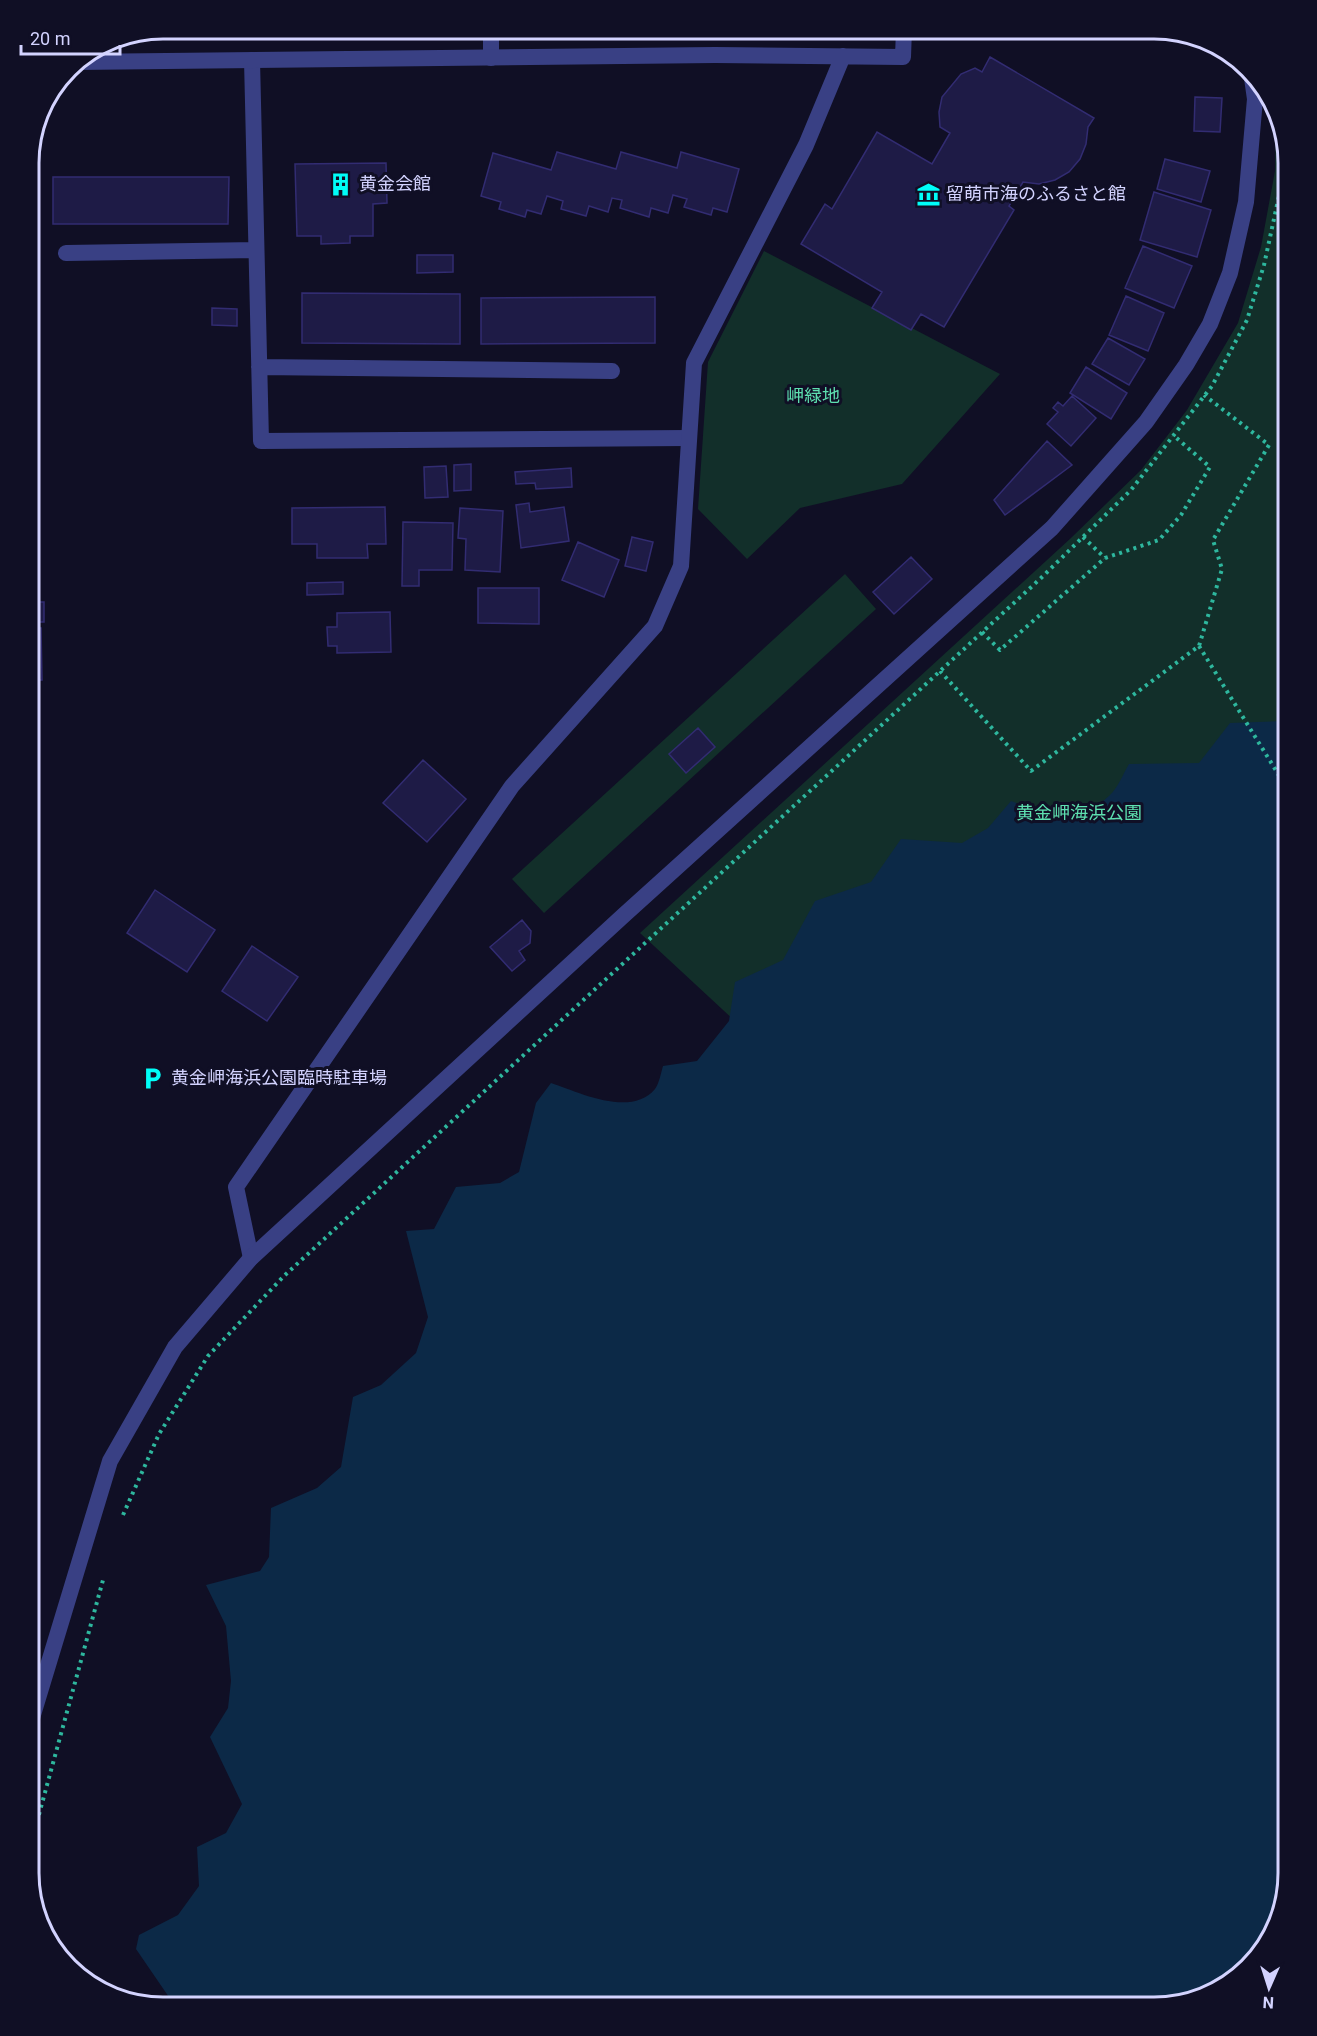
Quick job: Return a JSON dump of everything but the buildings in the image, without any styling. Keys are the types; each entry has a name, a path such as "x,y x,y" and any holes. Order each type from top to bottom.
{"street":[{"path":"490,57 491,39"},
{"path":"90,63 490,57 903,57 904,39"},
{"path":"251,1258 236,1187 512,786 655,626 681,566 694,363 806,144 843,56"},
{"path":"252,60 261,441 688,438"},
{"path":"39,1692 110,1461 175,1347 251,1258 632,907 1052,528 1146,422 1186,365 1210,324 1230,273 1246,202 1255,99 1254,90"},
{"path":"66,253 256,250"},
{"path":"259,368 612,371"}],"path":[{"path":"118,1524 159,1434 208,1356 284,1276 940,671 1031,771 1199,646 1222,569 1213,540 1269,445 1204,395"},
{"path":"982,632 1000,650 1105,558 1159,540 1181,515 1210,467 1173,435"},
{"path":"1083,537 1105,558"},
{"path":"1199,646 1278,774"},
{"path":"39,1811 106,1569"}],"green space":[{"name":"黄金岬海浜公園","path":"1276,139 1278,163 1278,953 832,1111 640,933 1071,538 1141,470 1187,410 1238,323 1261,247 1275,171"},
{"name":"岬緑地","path":"764,251 1000,374 902,484 800,508 747,559 698,509 708,362"},
{"path":"845,574 876,609 544,913 512,879"}],"water":[{"path":"1278,721 1278,1873 1274,1905 1269,1921 1244,1958 1239,1958 1239,1964 1230,1971 1202,1988 1170,1996 1154,1997 169,1997 136,1949 139,1935 178,1915 199,1886 197,1847 226,1833 242,1804 210,1737 228,1708 231,1681 226,1626 206,1585 260,1571 269,1557 271,1508 317,1488 341,1467 353,1397 381,1385 416,1353 428,1317 406,1231 434,1229 456,1187 500,1183 519,1172 536,1103 551,1083 604,1100 632,1102 645,1097 655,1089 663,1066 697,1061 729,1021 735,982 783,960 815,901 871,882 901,839 962,843 988,828 1011,801 1049,813 1073,814 1097,805 1112,793 1129,764 1199,763 1230,723"}],"place":[{"name":"黄金会館","path":"341,184"},
{"name":"留萌市海のふるさと館","path":"928,194"},
{"name":"黄金岬海浜公園臨時駐車場","path":"153,1078"}]}
